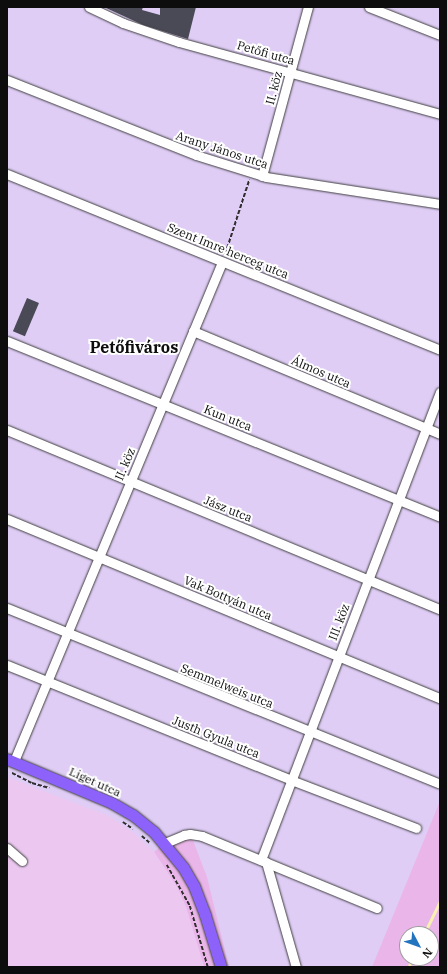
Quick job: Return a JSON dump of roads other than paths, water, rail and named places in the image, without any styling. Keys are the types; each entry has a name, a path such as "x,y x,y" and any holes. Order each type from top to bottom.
{"main road":[{"name":"Liget utca","path":"11,760 117,806 133,815 154,832 183,867 194,886 205,914 221,967"}],"street":[{"name":"Petőfi utca","path":"89,7 123,23 179,42 440,114"},
{"name":"II. köz","path":"262,176 308,7"},
{"path":"369,7 440,35"},
{"name":"Arany János utca","path":"8,84 189,152 262,176 440,204"},
{"name":"Szent Imre herceg utca","path":"7,174 440,350"},
{"name":"II. köz","path":"11,760 47,682 222,262"},
{"name":"Álmos utca","path":"193,331 440,434"},
{"name":"Kun utca","path":"7,341 440,517"},
{"name":"III. köz","path":"263,860 310,732 440,392"},
{"name":"Jász utca","path":"7,430 440,609"},
{"name":"Vak Bottyán utca","path":"7,519 440,698"},
{"name":"Semmelweis utca","path":"7,608 67,634 439,783"},
{"name":"Justh Gyula utca","path":"7,665 292,780 416,828"},
{"path":"164,843 184,835 196,834 239,854 263,860 377,908"},
{"path":"7,848 22,861"},
{"path":"263,860 296,967"}],"waterway":[{"path":"428,926 440,901"}],"district":[{"name":"Petőfiváros","path":"134,347"}]}
